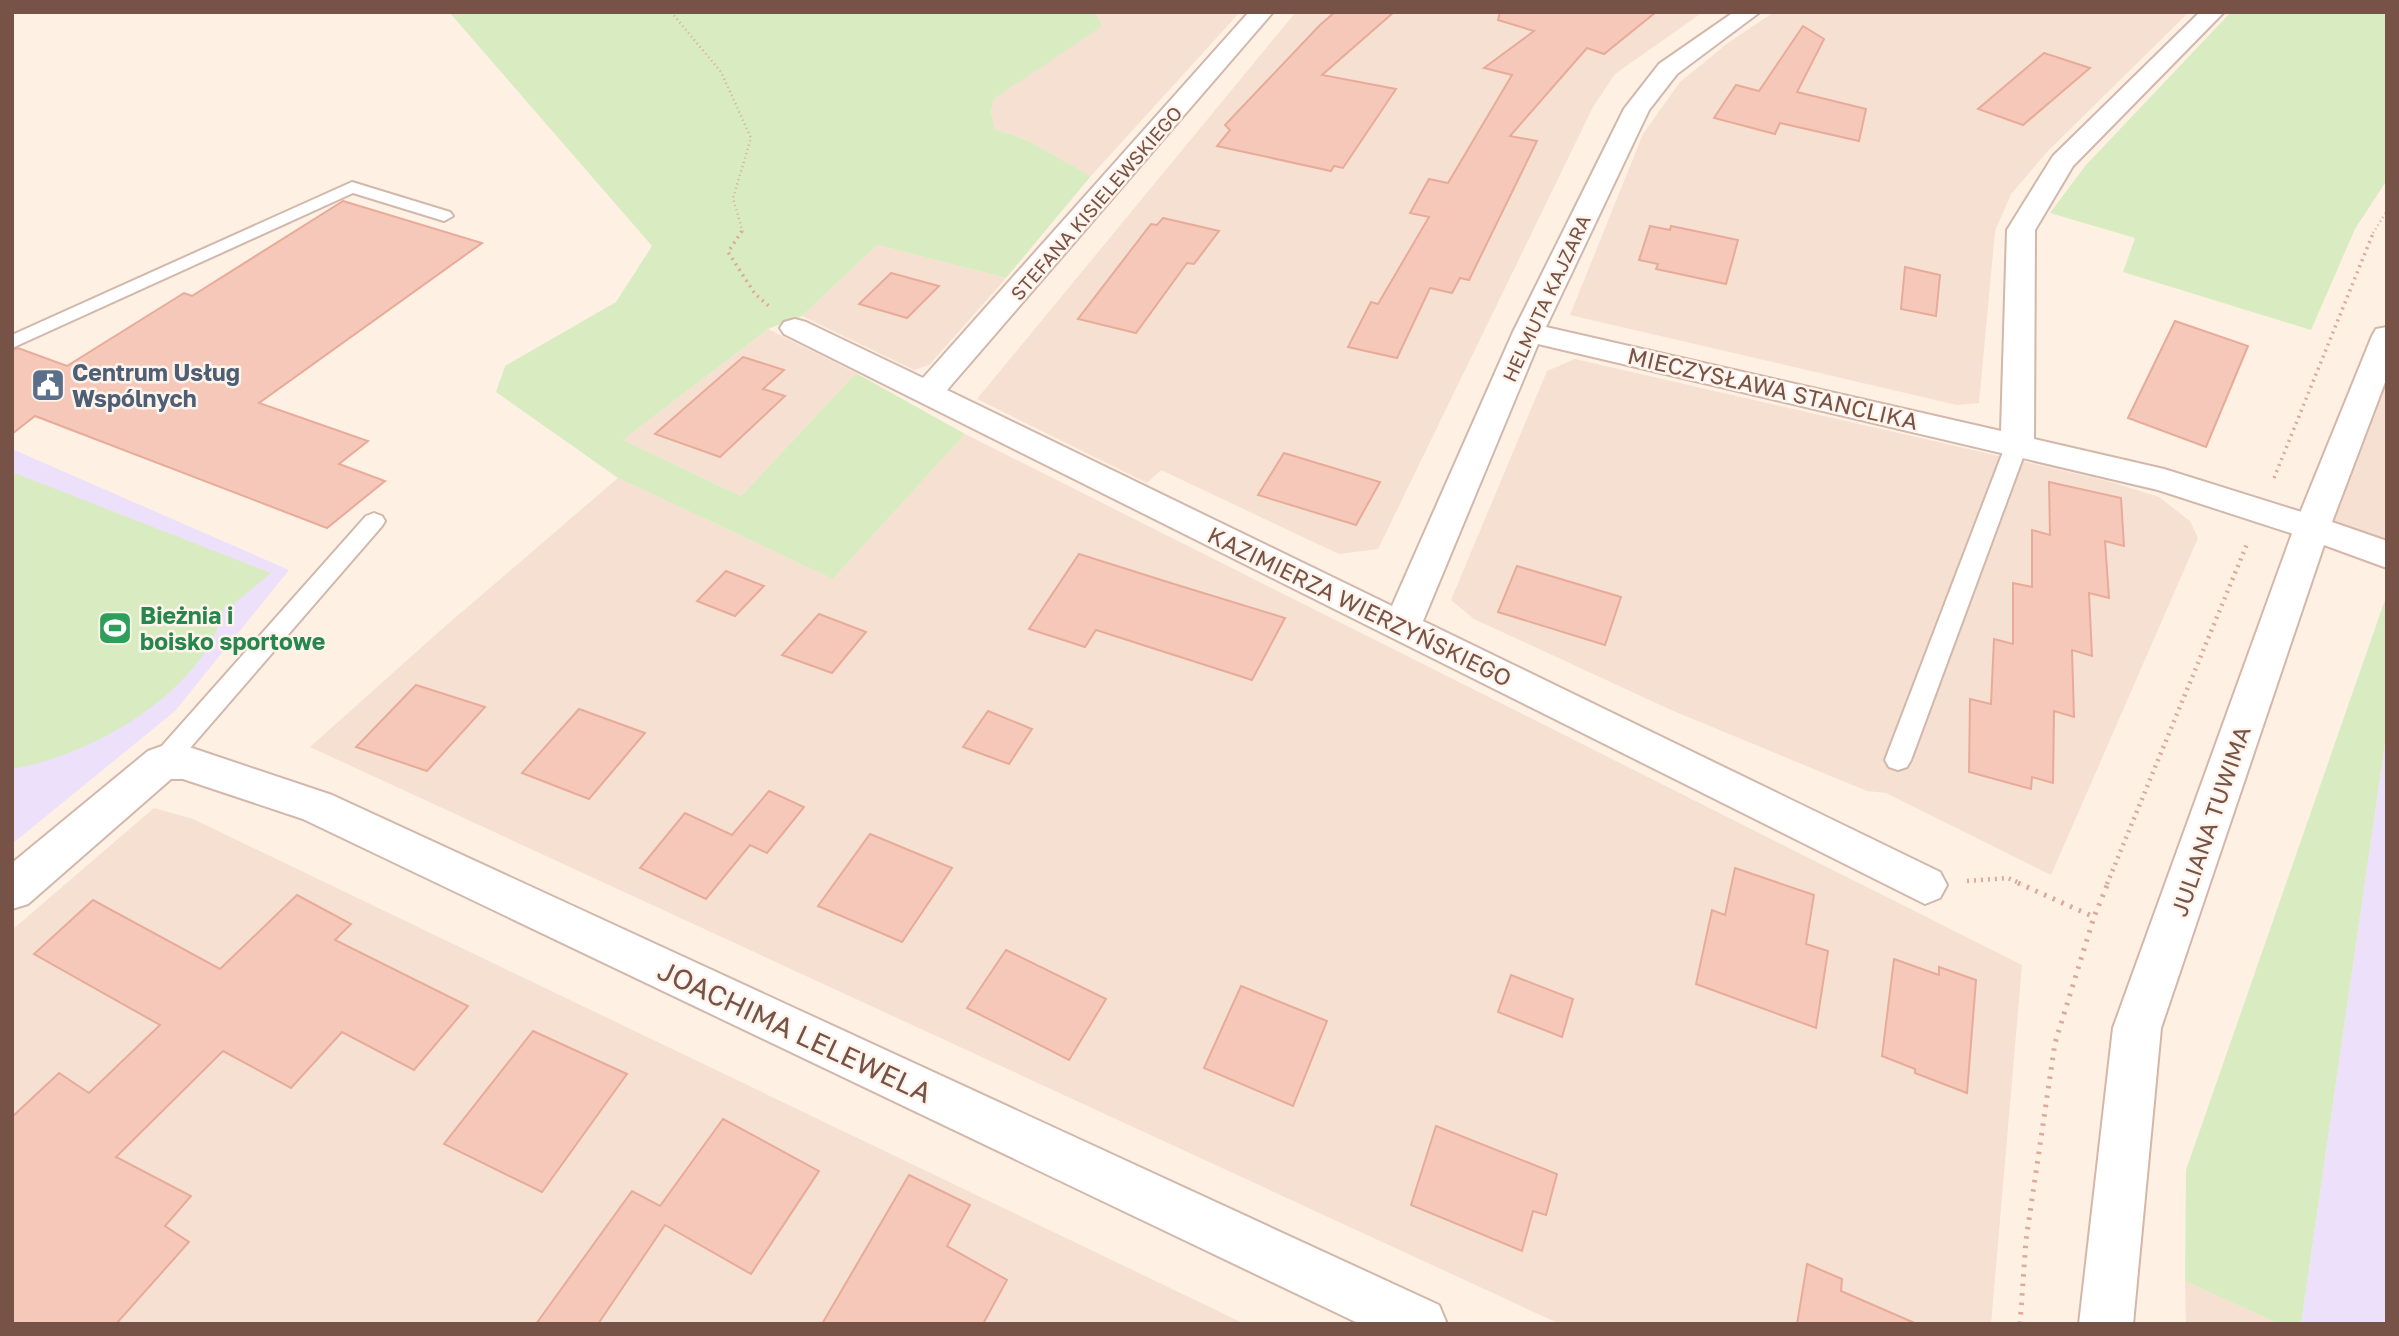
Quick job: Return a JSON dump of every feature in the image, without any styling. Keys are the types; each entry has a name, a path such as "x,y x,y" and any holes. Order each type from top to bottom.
{"street":[{"name":"STEFANA KISIELEWSKIEGO","path":"928,392 1262,12"},
{"name":"HELMUTA KAJZARA","path":"1402,627 1528,332 1637,109 1668,69 1749,12"},
{"path":"2017,444 2021,230 2062,162 2213,12"},
{"name":"KAZIMIERZA WIERZYŃSKIEGO","path":"795,328 1924,885"},
{"name":"MIECZYSŁAWA STANCLIKA","path":"1528,332 2164,480 2387,555"},
{"name":"JULIANA TUWIMA","path":"2106,1324 2137,1028 2312,528 2387,336"},
{"name":"JOACHIMA LELEWELA","path":"162,763 183,762 317,807 1420,1324"},
{"path":"12,890 162,763"}],"lane":[{"path":"12,342 352,187 444,216"},
{"path":"1898,760 2017,444"},
{"path":"162,763 374,521"}],"path":[{"path":"671,12 684,32 716,63 736,103 741,123 751,138 733,198 743,233 727,252 755,293 795,328"},
{"path":"2020,1324 2026,1240 2055,1043 2094,917 2370,238 2387,211"},
{"path":"1924,885 2008,878 2094,917"}],"shaded area":[{"path":"1098,12 1240,12 1091,176 1027,140 995,129 991,112 994,99 1101,26"},
{"path":"1296,12 1703,12 1615,74 1593,107 1378,549 1339,554 1161,470 1147,483 977,399"},
{"path":"1774,12 2189,12 2048,151 2011,194 1995,231 1979,403 1957,405 1570,315 1643,134 1680,82 1728,43"},
{"path":"877,245 1006,278 929,365 914,370 802,316"},
{"path":"768,329 856,373 741,496 623,440"},
{"path":"2387,336 2387,555 2312,528"},
{"path":"1575,359 2108,481 2159,497 2190,521 2198,538 2051,875 1886,793 1867,791 1671,710 1474,619 1451,600 1547,371"},
{"path":"965,434 2022,965 1991,1324 1560,1324 310,747 618,478 833,579"},
{"name":"Bieżnia i boisko sportowe","path":"12,449 289,570 175,711 12,844"},
{"path":"2387,730 2387,1324 2301,1324"},
{"path":"154,808 193,819 1245,1324 12,1324 12,930"},
{"path":"2185,1281 2279,1324 2186,1324"}],"green space":[{"path":"449,12 1098,12 1097,17 1102,26 994,99 991,112 995,129 1027,140 1091,176 1006,278 877,245 802,316 768,329 623,440 741,496 856,373 965,434 833,579 618,478 496,392 505,366 616,302 652,246"},
{"path":"2231,12 2387,12 2387,180 2355,229 2311,330 2123,272 2135,238 2050,213 2085,166"},
{"name":"Bieżnia i boisko sportowe","path":"12,472 271,573 230,607 225,605 214,636 196,665 171,691 142,714 77,750 12,769"},
{"path":"2387,594 2387,730 2301,1324 2279,1324 2185,1281 2186,1170"}],"building":[{"path":"1335,12 1394,12 1322,75 1396,89 1343,168 1334,166 1331,171 1217,146 1230,130 1225,125"},
{"path":"1500,12 1656,12 1604,54 1587,48 1510,136 1537,141 1469,280 1460,278 1452,293 1430,288 1397,358 1348,347 1371,302 1378,304 1429,217 1410,213 1429,179 1448,183 1512,75 1484,68 1534,31 1498,20"},
{"path":"1803,26 1824,39 1797,92 1866,109 1859,141 1780,123 1775,134 1714,118 1736,85 1759,91"},
{"path":"2044,53 2090,68 2023,125 1978,109"},
{"path":"343,201 482,243 259,403 368,441 339,464 385,481 327,528 35,416 12,434 12,350 18,348 67,366 184,293 192,296"},
{"path":"1163,218 1219,231 1194,264 1187,263 1136,333 1078,319 1151,224 1157,225"},
{"path":"1650,226 1670,230 1671,226 1738,240 1726,284 1656,269 1658,264 1639,260"},
{"path":"1905,267 1940,275 1936,316 1901,309"},
{"path":"891,273 939,286 907,318 859,304"},
{"path":"2175,321 2248,346 2206,447 2128,418"},
{"path":"743,357 784,370 763,389 785,396 720,457 655,434"},
{"path":"1284,453 1380,482 1356,525 1258,495"},
{"path":"2049,482 2121,498 2124,546 2105,541 2109,598 2089,593 2092,656 2072,650 2074,717 2054,711 2053,783 2032,777 2031,789 1969,772 1970,699 1991,704 1994,639 2013,644 2013,583 2032,587 2032,530 2050,535"},
{"path":"1079,554 1285,618 1252,680 1096,630 1085,647 1029,629"},
{"path":"1517,566 1621,597 1605,645 1498,612"},
{"path":"726,571 764,586 735,616 697,601"},
{"path":"819,614 866,632 832,673 782,655"},
{"path":"416,685 485,707 427,771 356,747"},
{"path":"579,709 645,733 589,799 522,773"},
{"path":"988,711 1032,729 1009,764 963,747"},
{"path":"769,791 804,807 767,853 750,845 706,899 640,868 685,813 732,835"},
{"path":"870,834 952,868 902,942 818,906"},
{"path":"1735,868 1814,895 1806,944 1828,951 1816,1028 1696,984 1712,910 1725,915"},
{"path":"297,895 351,924 335,940 468,1006 414,1070 342,1032 291,1088 223,1051 116,1157 191,1196 165,1226 189,1242 116,1324 12,1324 12,1117 59,1073 89,1093 160,1025 34,954 93,900 220,969"},
{"path":"1006,950 1106,999 1069,1060 967,1008"},
{"path":"1894,959 1939,975 1939,967 1976,980 1967,1093 1915,1073 1915,1069 1882,1056"},
{"path":"1511,975 1573,999 1562,1037 1498,1012"},
{"path":"1241,986 1327,1021 1293,1106 1204,1068"},
{"path":"533,1031 627,1074 542,1192 444,1144"},
{"path":"723,1119 819,1171 751,1274 665,1225 598,1324 536,1324 632,1191 660,1206"},
{"path":"1436,1126 1557,1174 1546,1215 1533,1211 1522,1251 1411,1205"},
{"path":"909,1175 970,1205 947,1246 1007,1280 983,1324 822,1324"},
{"path":"1807,1264 1842,1279 1841,1291 1917,1324 1797,1324"}],"place":[{"name":"Centrum Usług Wspólnych","path":"48,385"},
{"name":"Bieżnia i boisko sportowe","path":"115,628"}]}
